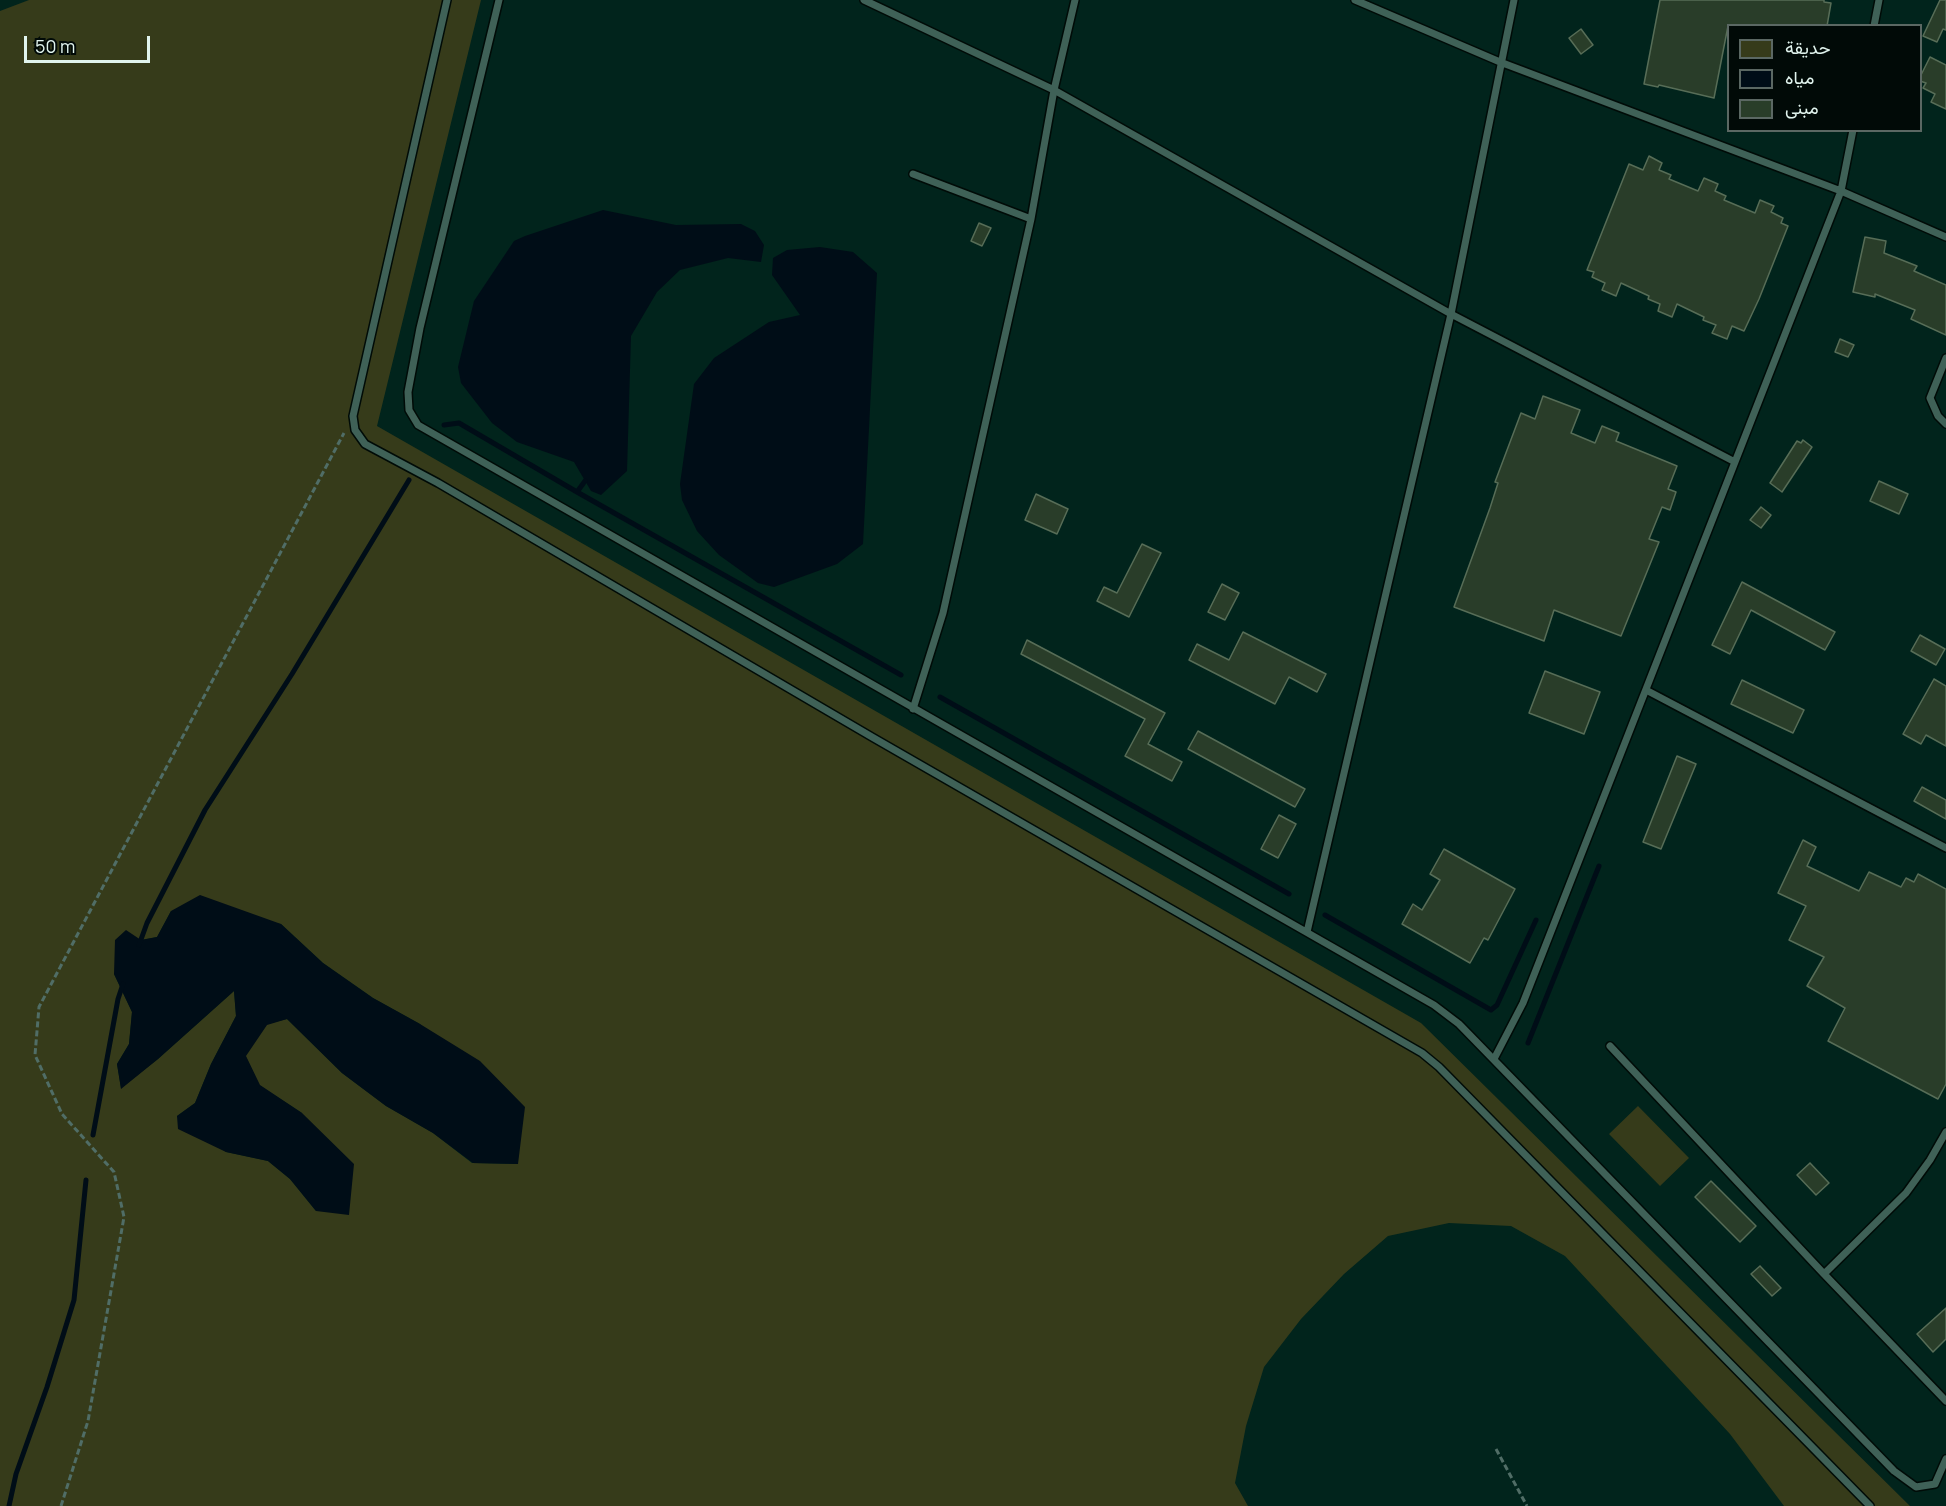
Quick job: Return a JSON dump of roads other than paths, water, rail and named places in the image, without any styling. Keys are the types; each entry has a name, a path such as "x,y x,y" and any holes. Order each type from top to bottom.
{"lane":[{"path":"447,0 353,416 355,430 365,444 438,483 872,737 1422,1053 1439,1067 1870,1506"},
{"path":"499,0 420,328 408,392 409,410 418,425 1434,1005 1460,1024 1894,1471 1916,1487 1935,1484 1946,1459"},
{"path":"864,0 1054,90 1451,314 1735,462"},
{"path":"914,709 943,613 1031,219 1054,90 1075,0"},
{"path":"1355,0 1500,62 1841,191 1946,237"},
{"path":"1307,932 1451,314 1514,0"},
{"path":"1874,24 1879,0"},
{"path":"1494,1059 1523,1003 1841,191 1853,132"},
{"path":"913,174 1031,219"},
{"path":"1946,358 1929,398 1938,417 1946,424"},
{"path":"1646,690 1946,848"},
{"path":"1610,1046 1946,1401"},
{"path":"1824,1274 1906,1192 1930,1160 1946,1132"}],"water":[{"path":"603,210 676,225 741,224 755,231 764,245 761,262 728,258 680,270 657,292 631,336 627,471 601,495 591,491 574,462 517,442 492,423 461,383 458,367 474,301 514,241"},
{"path":"820,247 853,252 877,273 863,544 837,564 774,587 758,583 719,555 697,531 682,500 680,484 694,384 714,358 769,322 800,315 772,275 773,258 787,250"},
{"path":"200,895 281,924 323,963 373,998 480,1061 525,1107 518,1164 473,1163 433,1133 386,1106 342,1073 287,1019 267,1025 246,1056 260,1085 302,1113 354,1164 349,1215 316,1211 290,1179 268,1161 226,1152 178,1129 177,1116 195,1103 211,1064 236,1016 234,991 121,1089 117,1064 129,1044 132,1012 114,974 115,940 126,930 141,940 157,937 171,911"}],"waterway":[{"path":"444,425 459,423 901,675"},
{"path":"139,945 147,923 205,810 292,674 409,480"},
{"path":"577,492 585,481"},
{"path":"940,697 1289,894"},
{"path":"1528,1043 1599,866"},
{"path":"1325,915 1491,1010 1497,1005 1536,920"},
{"path":"93,1135 118,999 123,984"},
{"path":"9,1506 16,1474 47,1387 74,1300 86,1180"}]}
